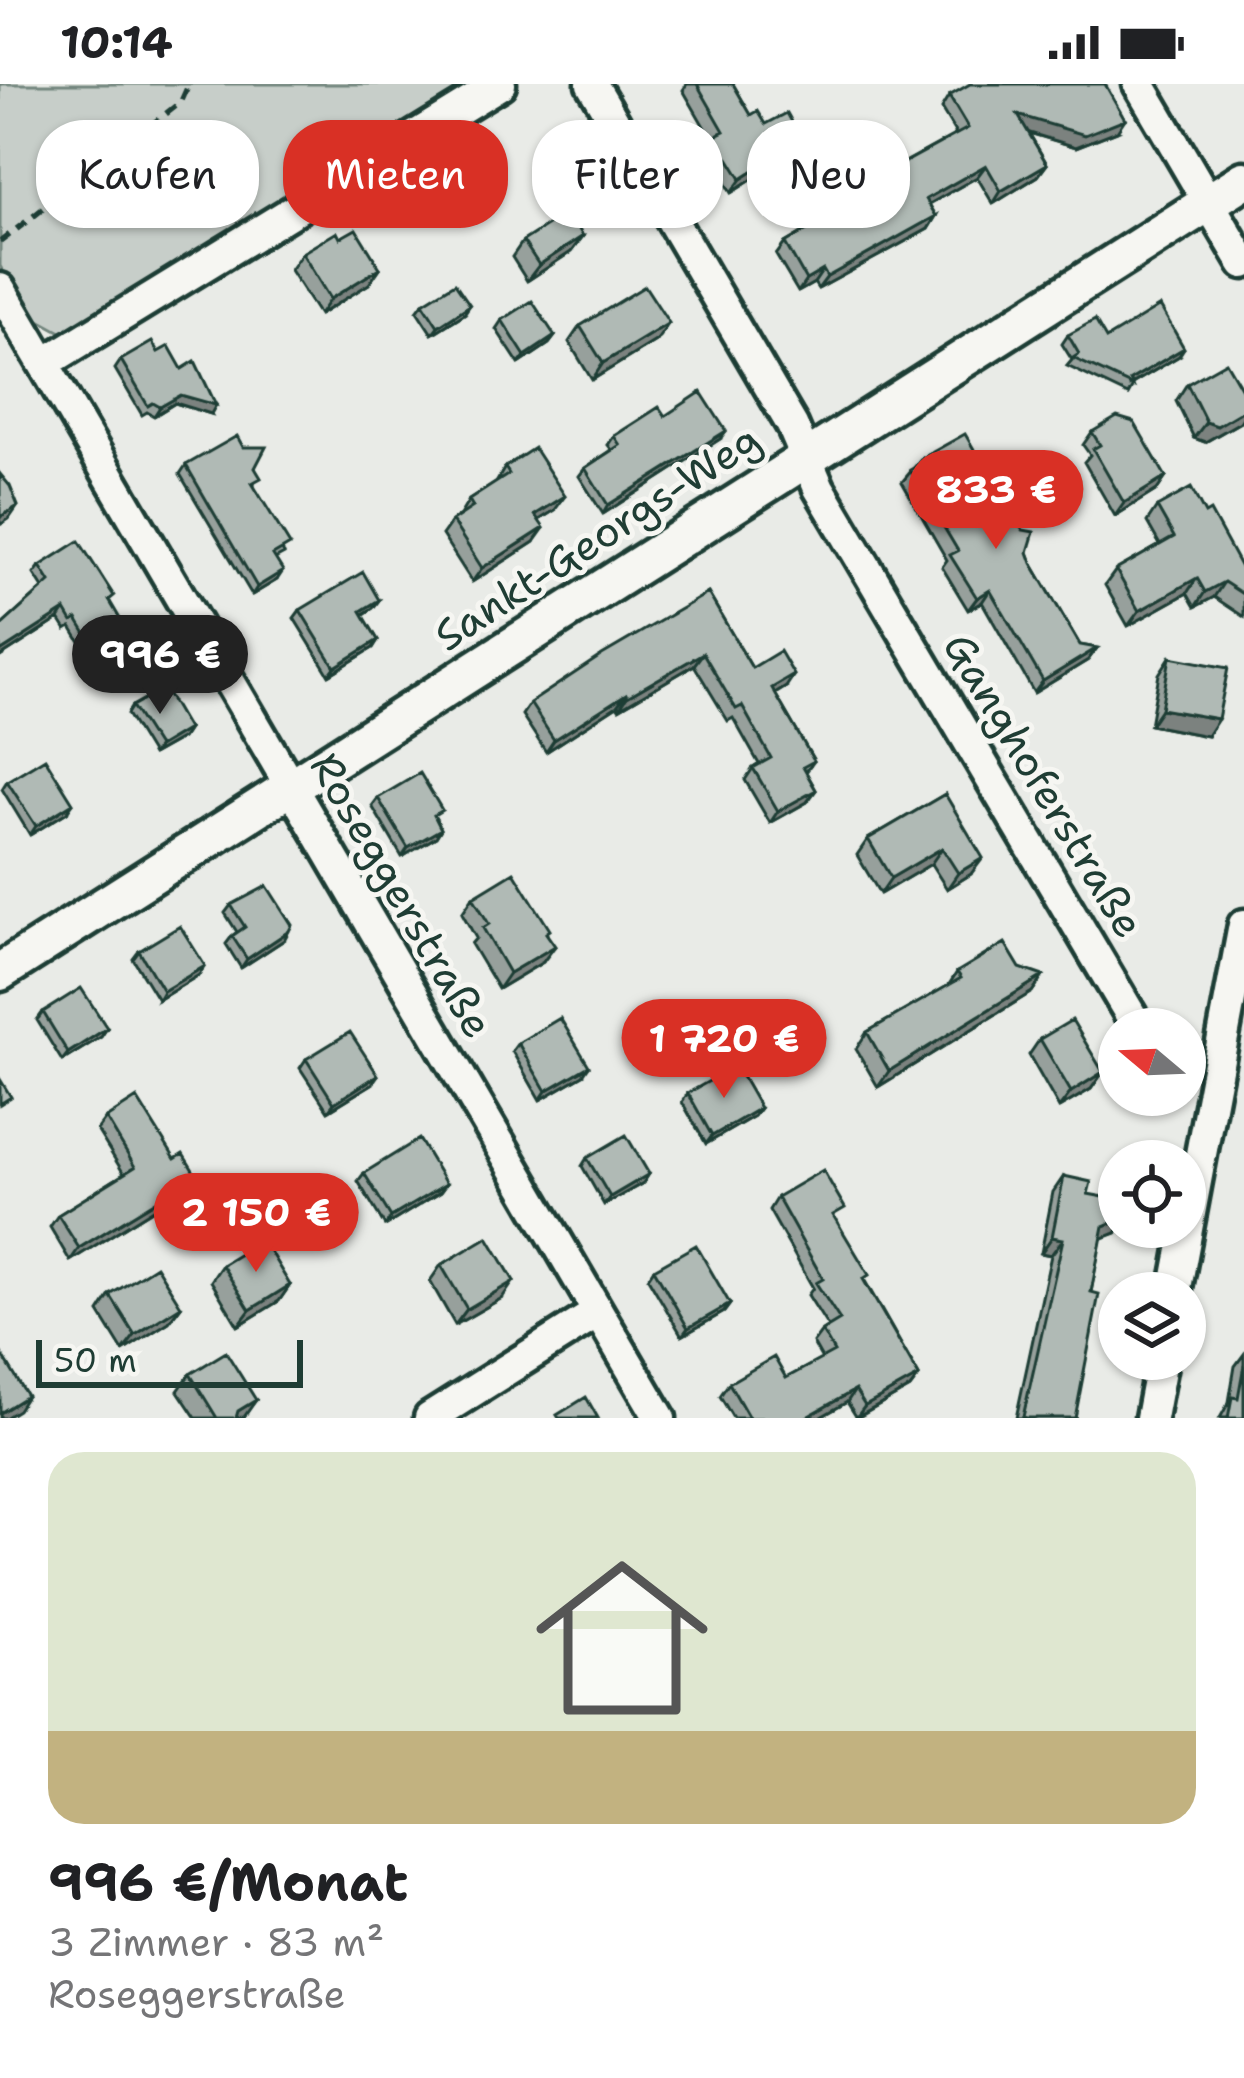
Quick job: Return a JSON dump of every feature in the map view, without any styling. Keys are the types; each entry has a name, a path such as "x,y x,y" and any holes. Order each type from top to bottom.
{"street":[{"path":"46,363 500,84"},
{"name":"Ganghoferstraße","path":"592,84 808,456 820,488 1127,1008"},
{"path":"1139,84 1244,263"},
{"name":"Sankt-Georgs-Weg","path":"0,971 1244,180"},
{"name":"Roseggerstraße","path":"0,289 660,1418"},
{"path":"1206,1063 1244,925"},
{"path":"1177,1272 1196,1116"},
{"path":"430,1418 597,1313"},
{"path":"1151,1418 1158,1380"}],"path":[{"path":"0,242 181,102 190,84"}],"shaded area":[{"path":"0,84 476,84 417,120 283,120 283,202 259,217 259,120 36,120 36,228 241,228 73,331 61,332 26,313 0,266"}],"building":[{"path":"697,84 733,84 751,115 758,111 764,120 747,120 747,175 741,179 723,156 723,120 718,120"},
{"path":"970,84 1105,84 1125,119 1085,135 1018,115 1047,164 1001,191 986,165 926,199 936,216 827,277 823,270 806,280 785,243 810,228 910,228 910,160 968,128 949,96"},
{"path":"543,228 578,228 583,236 539,265 523,241"},
{"path":"356,229 380,268 330,299 302,253 337,232 340,238"},
{"path":"455,283 470,305 438,326 423,303"},
{"path":"645,286 669,323 603,363 580,326"},
{"path":"532,301 555,336 525,356 502,320"},
{"path":"1160,306 1184,348 1130,380 1133,386 1073,358 1079,354 1068,335 1095,320 1106,339"},
{"path":"152,342 158,352 169,346 182,369 195,361 216,405 181,395 160,407 148,406 121,360"},
{"path":"1226,362 1244,393 1244,410 1217,426 1206,422 1187,384"},
{"path":"701,392 726,431 608,505 585,468 620,445 614,436 659,407 665,416"},
{"path":"1117,417 1134,422 1166,477 1124,503 1093,449 1100,445 1092,432"},
{"path":"965,434 975,451 988,454 985,466 1023,530 1034,532 1028,552 1032,563 1080,645 1097,648 1043,681 990,590 977,598 950,555 958,551 910,470"},
{"path":"237,436 243,447 266,447 255,468 261,478 252,483 290,545 273,555 283,571 257,587 186,465"},
{"path":"534,448 565,496 535,515 544,528 482,568 452,521 473,507 469,500 509,474 505,467"},
{"path":"0,474 18,506 0,517"},
{"path":"1191,488 1205,514 1210,511 1244,573 1244,595 1224,582 1205,592 1197,578 1139,611 1116,570 1174,537 1157,507"},
{"path":"79,541 114,596 109,600 119,617 88,637 65,610 0,652 0,627 50,582 40,566"},
{"path":"363,572 379,600 361,611 378,640 335,667 300,610"},
{"path":"708,593 752,668 780,651 794,675 772,688 814,761 803,767 816,790 778,811 753,768 771,758 742,706 736,709 703,653 554,740 530,703"},
{"path":"1170,657 1228,668 1218,719 1161,709"},
{"path":"164,688 188,729 158,747 132,706"},
{"path":"45,758 73,803 36,826 7,781"},
{"path":"420,773 442,810 434,815 441,829 408,848 378,798"},
{"path":"945,794 983,858 958,873 942,848 891,878 868,839"},
{"path":"514,872 555,946 509,973 483,928 489,924 473,897"},
{"path":"267,886 292,925 247,959 232,936 245,927 231,905"},
{"path":"180,926 205,966 163,991 139,951"},
{"path":"1005,943 1020,968 1043,976 889,1071 867,1032 961,978 957,972"},
{"path":"81,988 107,1028 68,1053 43,1012"},
{"path":"560,1018 589,1066 546,1091 518,1043"},
{"path":"1072,1020 1098,1064 1098,1075 1071,1092 1040,1039"},
{"path":"350,1032 378,1075 334,1103 306,1059"},
{"path":"736,1066 760,1108 712,1136 688,1093"},
{"path":"0,1079 11,1097 0,1104"},
{"path":"137,1098 175,1159 183,1154 199,1180 79,1248 58,1215 135,1167 106,1118"},
{"path":"626,1135 649,1174 610,1197 587,1158"},
{"path":"419,1139 446,1184 391,1217 364,1173"},
{"path":"823,1170 845,1208 833,1215 869,1275 863,1279 919,1376 865,1406 855,1390 805,1418 749,1418 729,1383 774,1357 786,1378 834,1352 822,1331 840,1320 816,1283 823,1279 777,1197"},
{"path":"1064,1176 1091,1182 1088,1194 1098,1196 1100,1248 1091,1292 1098,1294 1098,1299 1075,1418 1027,1418 1023,1417 1063,1239 1052,1237"},
{"path":"488,1237 514,1281 467,1309 441,1265"},
{"path":"263,1240 290,1285 250,1310 222,1265"},
{"path":"696,1245 730,1304 688,1328 654,1269"},
{"path":"156,1266 181,1306 135,1335 110,1295"},
{"path":"0,1351 27,1396 0,1413"},
{"path":"226,1352 256,1400 238,1411 236,1418 217,1418 190,1374"},
{"path":"1244,1365 1244,1418 1228,1418 1232,1397 1238,1398"},
{"path":"586,1397 598,1418 559,1418 557,1415"}]}
